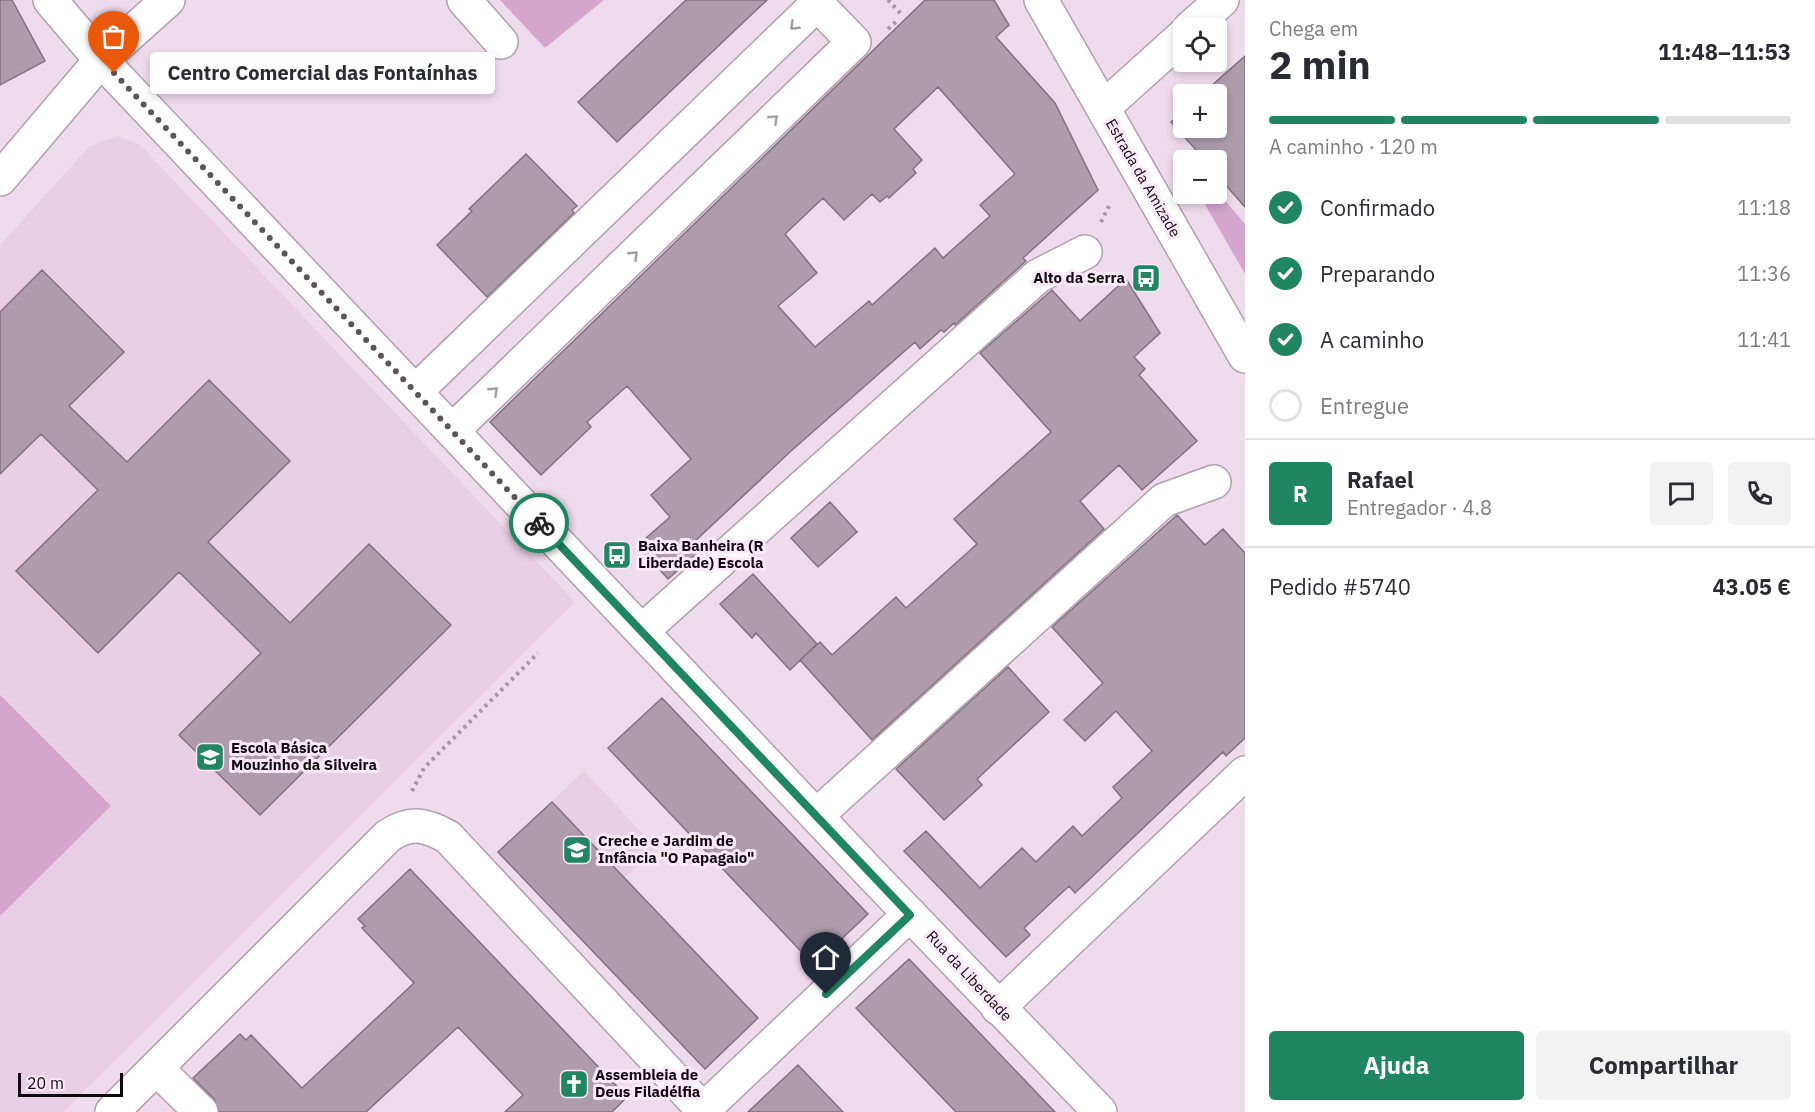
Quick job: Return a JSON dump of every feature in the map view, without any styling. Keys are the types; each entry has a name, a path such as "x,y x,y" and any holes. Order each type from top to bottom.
{"street":[{"name":"Rua da Liberdade","path":"50,0 101,60 998,1008 1100,1112"},
{"path":"0,179 101,60 168,0"},
{"path":"464,0 501,42"},
{"name":"Estrada da Amizade","path":"1041,0 1245,356"},
{"path":"1201,18 1222,0"},
{"path":"415,392 817,4 854,42 452,431"},
{"path":"1102,108 1173,45"},
{"path":"642,631 1038,276 1085,252"},
{"path":"816,816 1164,500 1214,482"},
{"path":"998,1008 1245,773"},
{"path":"122,1109 156,1068 388,836 409,826 427,826 448,837 703,1111 910,915"},
{"path":"156,1068 201,1112"}],"path":[{"path":"888,0 901,17 888,29"},
{"path":"409,826 411,795 415,781 424,768 538,653"}],"shaded area":[{"path":"500,0 604,0 545,48"},
{"name":"Escola Básica Mouzinho da Silveira","path":"118,136 140,145 575,602 63,1112 0,1112 0,245 90,146"},
{"path":"1227,203 1245,224 1245,274 1205,204"},
{"path":"0,695 111,806 0,916"},
{"name":"Creche e Jardim de Infância \"O Papagaio\"","path":"584,771 656,848 570,929 498,852"}],"building":[{"path":"0,0 12,0 45,61 0,85"},
{"path":"686,0 767,0 617,142 578,102"},
{"path":"925,0 994,0 1009,25 996,37 1055,103 1098,190 1023,258 1026,261 955,325 954,323 944,332 941,330 920,349 915,342 791,451 693,543 700,551 668,579 638,545 670,517 651,495 691,459 627,386 587,422 591,427 541,475 490,422","holes":["938,87 1015,174 980,205 990,216 943,258 935,248 872,305 869,301 815,347 778,306 817,273 785,234 823,198 844,220 872,194 880,202 887,196 889,198 916,173 913,169 922,160 894,129"]},
{"path":"1245,56 1245,207 1227,187 1227,150 1196,150 1185,138 1227,138 1227,84 1213,84"},
{"path":"526,154 577,206 572,210 574,213 487,297 437,245 472,211 469,209"},
{"path":"42,270 124,352 69,406 127,462 209,380 290,461 208,542 290,623 369,544 451,625 260,815 179,735 261,653 179,572 98,653 16,571 98,490 41,434 0,474 0,312"},
{"path":"1126,279 1160,333 1134,357 1145,369 1139,375 1197,441 1142,490 1119,465 1080,501 1104,529 872,740 800,660 820,642 832,655 896,597 906,608 977,544 954,519 1051,432 980,353 1052,290 1080,321"},
{"path":"830,502 857,532 818,567 791,538"},
{"path":"1177,515 1205,545 1223,529 1245,553 1245,738 1226,756 1223,752 1075,893 1069,886 1024,928 1030,935 1006,957 904,851 926,831 980,888 1022,848 1036,862 1073,826 1082,836 1122,798 1113,787 1152,751 1116,711 1085,741 1064,720 1103,683 1052,627"},
{"path":"753,574 817,644 790,670 756,633 752,638 720,604"},
{"path":"1008,667 1049,712 977,779 982,785 944,820 896,769"},
{"path":"662,698 868,914 814,965 608,748"},
{"path":"552,802 758,1018 705,1069 498,852"},
{"path":"410,869 627,1097 612,1112 505,1112 523,1095 458,1027 366,1112 219,1112 214,1099 193,1078 240,1034 246,1040 251,1035 302,1088 414,983 362,928 365,926 358,919"},
{"path":"909,959 1055,1112 956,1112 856,1008"},
{"path":"798,1065 843,1112 748,1112"}],"way so far":[{"path":"114,73 128,85 539,523"}],"place":[{"name":"Centro Comercial das Fontaínhas","path":"114,73"},
{"name":"Alto da Serra","path":"1146,278"},
{"name":"Baixa Banheira (R Liberdade) Escola","path":"617,555"},
{"name":"Escola Básica Mouzinho da Silveira","path":"210,757"},
{"name":"Creche e Jardim de Infância \"O Papagaio\"","path":"577,850"},
{"name":"Assembleia de Deus Filadélfia","path":"574,1084"}],"route":[{"path":"539,523 910,915 826,994"}]}
